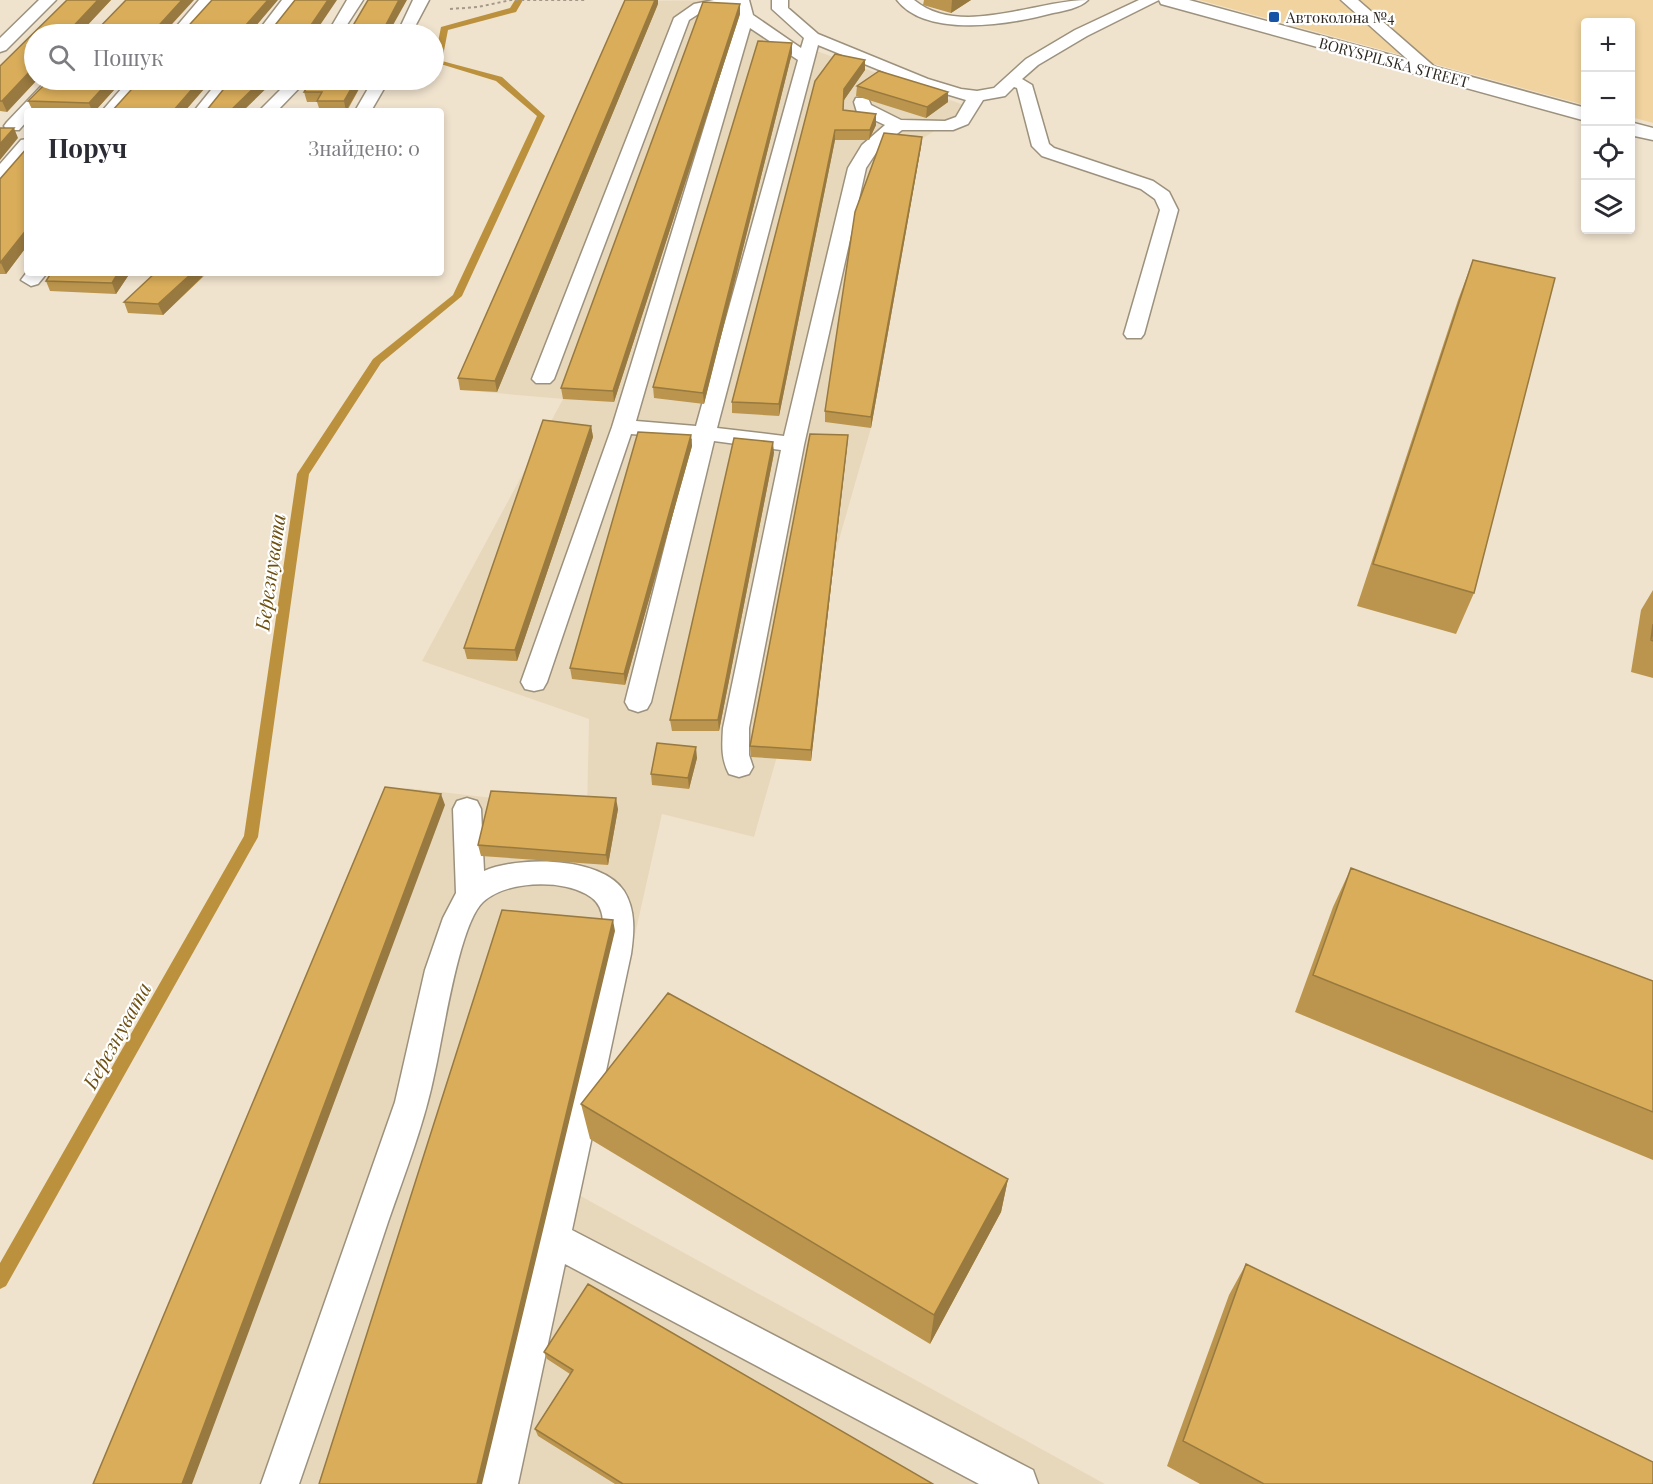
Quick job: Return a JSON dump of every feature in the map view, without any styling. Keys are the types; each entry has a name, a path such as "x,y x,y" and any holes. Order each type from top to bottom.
{"main road":[{"name":"BORYSPILSKA STREET","path":"1168,0 1581,114"},
{"path":"1635,129 1653,134"}],"lane":[{"path":"0,47 48,0"},
{"path":"186,24 207,0"},
{"path":"271,24 290,0"},
{"path":"340,24 355,0"},
{"path":"780,0 780,9 812,37 922,82 959,94 977,96 999,92 1032,62 1080,33 1151,0"},
{"path":"905,0 911,9 923,14 937,18 970,20 1008,19 1066,7 1080,0"},
{"path":"1022,0 1066,7"},
{"path":"1349,0 1431,72"},
{"path":"409,24 419,5"},
{"path":"543,379 682,18 699,7 743,6 805,58"},
{"path":"534,682 624,427 743,6"},
{"path":"638,702 705,433 812,37"},
{"path":"1010,81 1024,85 1041,146 1048,152 1148,185 1163,196 1169,210 1134,334"},
{"path":"30,108 47,90"},
{"path":"113,108 128,90"},
{"path":"204,108 219,90"},
{"path":"270,108 289,90"},
{"path":"365,108 375,90"},
{"path":"862,102 863,108 898,125 947,126 962,120 977,96"},
{"path":"13,126 24,114"},
{"path":"739,767 735,755 736,728 793,445 857,168 864,153 877,138 898,125"},
{"path":"0,175 24,147"},
{"path":"624,427 705,433 793,445"},
{"path":"280,1484 411,1100 437,980 451,934 471,894 467,809"},
{"path":"471,894 495,879 512,874 532,873 577,878 598,884 607,891 614,901 619,928 616,954 499,1484"},
{"path":"552,1238 1019,1484"}],"path":[{"path":"419,5 478,7 510,0 587,0"}],"shaded area":[{"path":"735,0 787,40 972,108 881,164 871,428 754,837 662,814 577,1194 1105,1484 122,1484 407,788 587,809 589,719 422,661 563,399 460,390 627,1"},
{"path":"1199,0 1653,0 1653,123 1635,118 1635,18 1581,18 1581,104"}],"building":[{"path":"67,0 98,0 75,24 43,24"},
{"path":"126,0 182,0 160,24 103,24"},
{"path":"212,0 268,0 247,24 190,24"},
{"path":"295,0 328,0 312,24 276,24"},
{"path":"368,0 399,0 386,24 354,24"},
{"path":"625,0 655,0 495,381 458,378"},
{"path":"703,2 740,4 613,391 561,388"},
{"path":"758,41 792,43 703,393 653,387"},
{"path":"24,42 24,78 2,101 0,101 0,66"},
{"path":"835,54 865,60 844,89 843,110 876,114 870,130 835,130 779,404 732,402 815,81"},
{"path":"879,71 948,92 927,107 857,86"},
{"path":"39,90 101,90 89,103 28,101"},
{"path":"131,90 191,90 176,108 115,108"},
{"path":"223,90 252,90 233,108 208,108"},
{"path":"305,90 350,90 344,101 317,101 322,92 304,92"},
{"path":"0,128 14,128 0,144"},
{"path":"884,133 922,137 871,417 825,411 855,212"},
{"path":"24,151 24,233 0,263 0,179"},
{"path":"1473,260 1555,278 1474,593 1373,564"},
{"path":"49,276 116,276 112,283 46,281"},
{"path":"152,276 189,276 158,304 124,302"},
{"path":"543,420 591,426 515,650 464,648"},
{"path":"638,432 691,435 624,674 570,668"},
{"path":"810,434 848,435 811,750 750,746"},
{"path":"734,438 773,442 718,720 670,720"},
{"path":"657,743 696,747 688,778 651,774"},
{"path":"385,787 441,794 182,1484 93,1484"},
{"path":"491,791 616,798 606,855 478,845"},
{"path":"1351,868 1653,981 1653,1112 1313,975"},
{"path":"502,910 613,920 477,1484 319,1484"},
{"path":"668,993 1008,1179 934,1315 581,1104"},
{"path":"1246,1264 1653,1462 1653,1484 1264,1484 1183,1441"},
{"path":"588,1284 933,1484 623,1484 535,1429 573,1370 544,1352"}],"waterway":[{"name":"Березнувата","path":"444,29 513,10 519,0"},
{"name":"Березнувата","path":"0,1280 251,837 303,474 377,361 457,296 541,116 499,79 444,64"}],"place":[{"name":"Автоколона №4","path":"1274,17"}]}
